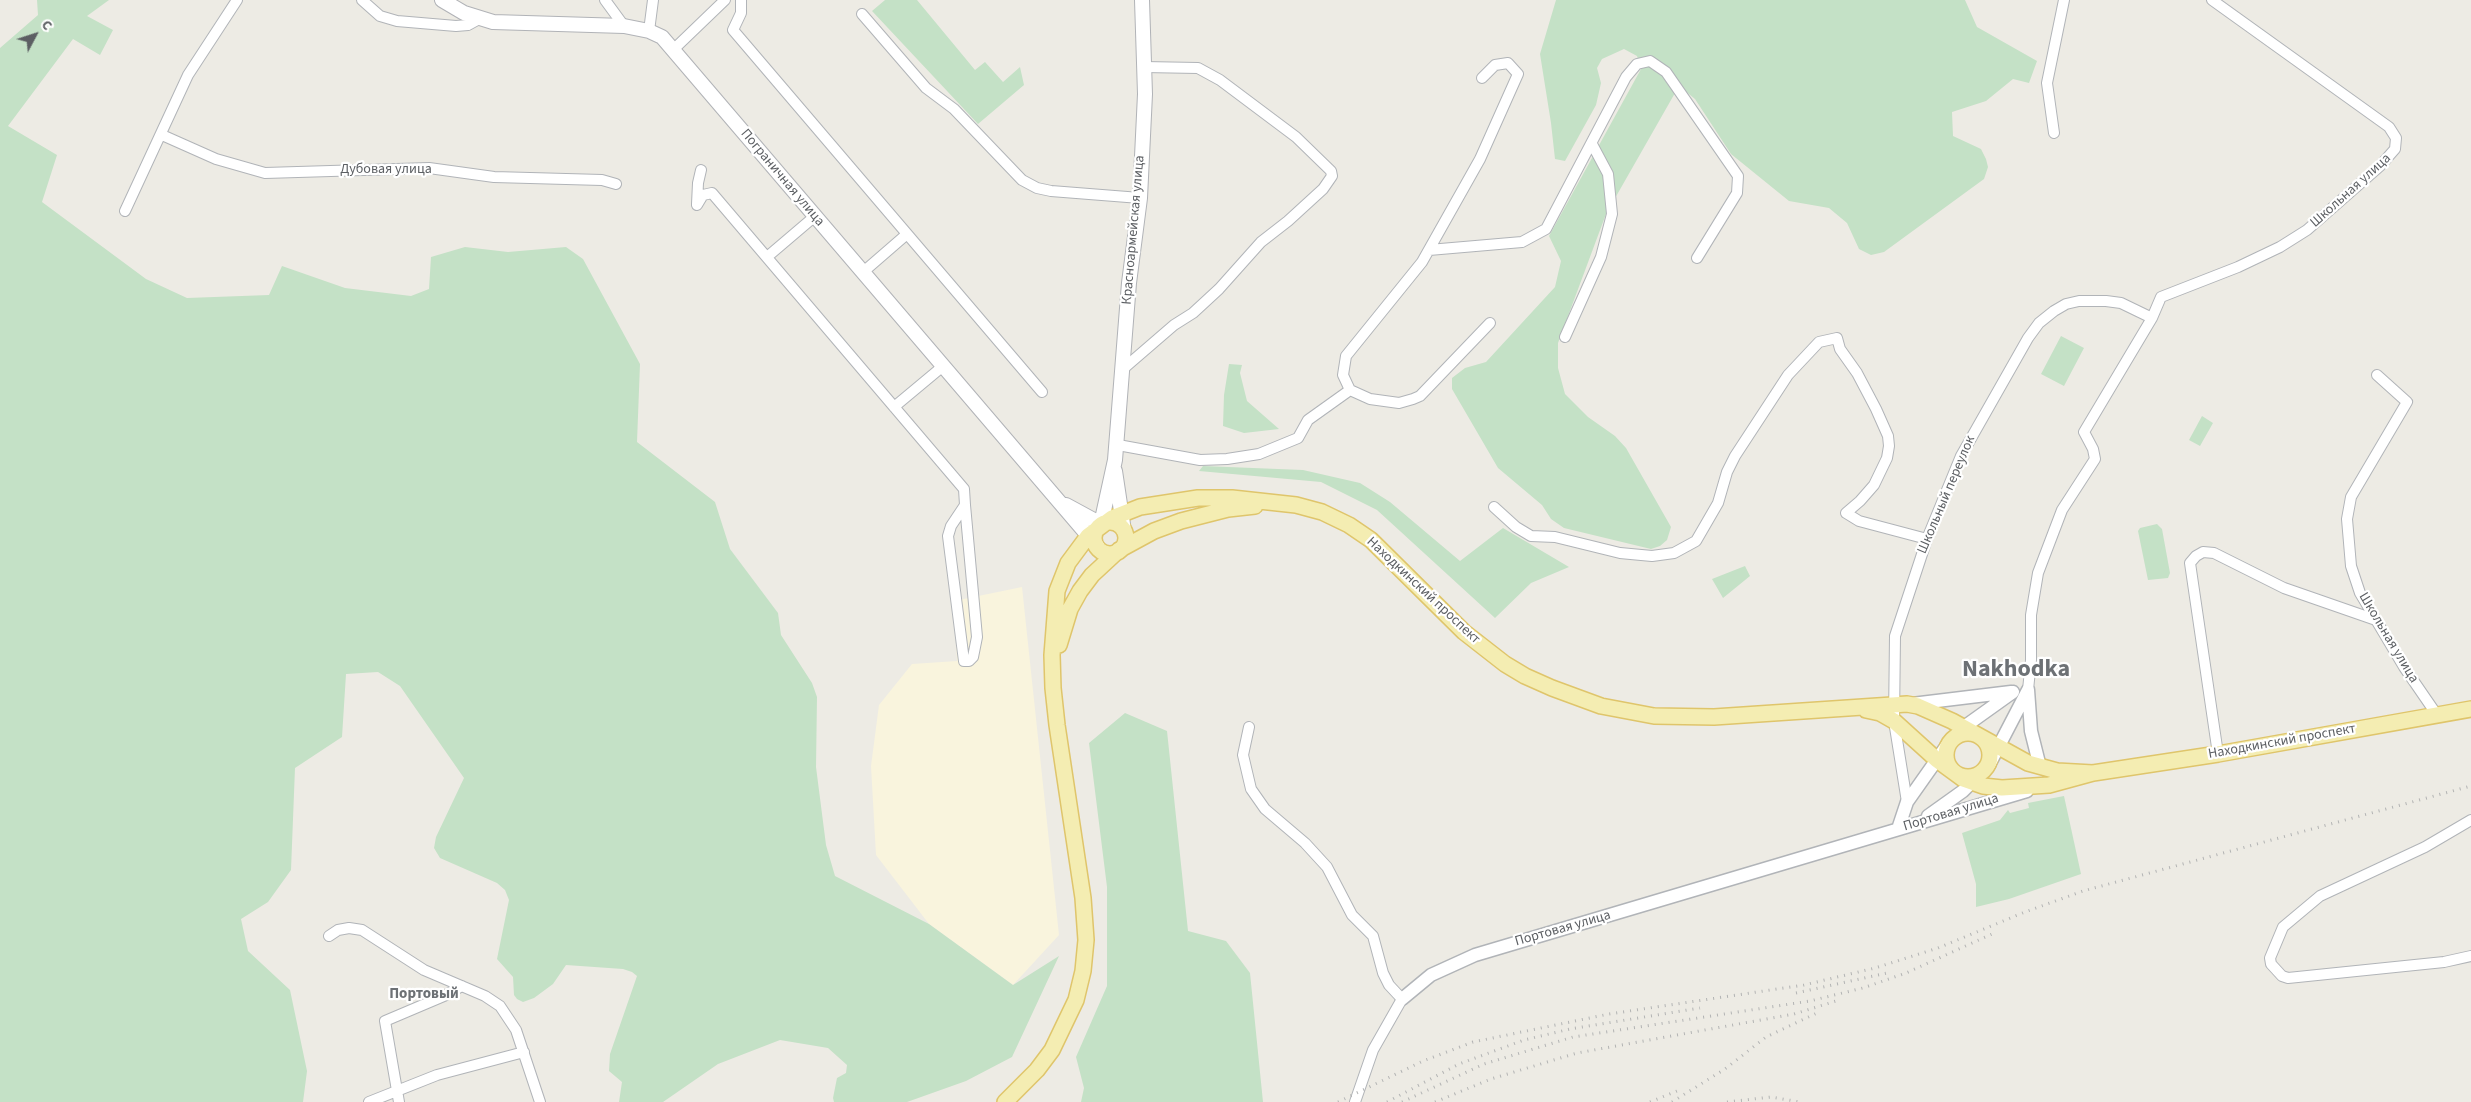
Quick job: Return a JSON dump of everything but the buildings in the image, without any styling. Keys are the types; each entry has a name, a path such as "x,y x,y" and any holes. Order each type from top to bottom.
{"main road":[{"name":"Пограничная улица","path":"442,0 479,19 512,24 624,26 649,30 662,37 1092,541"},
{"name":"Красноармейская улица","path":"1101,524 1118,445 1129,284 1140,198 1144,67 1142,0"},
{"name":"Красноармейская улица","path":"1115,460 1115,473 1123,513 1124,531"},
{"name":"Пограничная улица","path":"1050,492 1073,509 1101,524"},
{"path":"1005,1102 1032,1076 1052,1050 1076,1000 1083,971 1086,940 1083,898 1053,688 1052,655 1057,591 1068,563 1092,541 1101,524 1123,513 1156,504 1198,498 1261,500 1296,505"},
{"path":"1092,541 1107,554 1119,550 1154,531 1206,514 1251,506 1296,505"},
{"name":"Находкинский проспект","path":"1296,505 1322,512 1356,530 1396,563 1464,632 1485,650 1525,676 1577,698 1627,712 1681,718 1714,718 1901,704 1930,711 2040,767 2074,773 2093,773"},
{"path":"1053,688 1055,663 1061,634 1070,610 1080,591 1092,575 1119,550 1126,538 1124,531 1114,522 1101,524"},
{"name":"Находкинский проспект","path":"1842,708 1878,712 1894,721 1954,773 1972,783 1997,787 2049,785 2093,773 2218,754 2471,709"},
{"path":"1969,733 1982,737 1990,749 1991,756 1986,769 1974,777 1968,778 1954,773 1946,762 1947,748 1950,742 1955,736 1969,733"}],"street":[{"path":"125,211 162,135 188,75 237,0"},
{"path":"362,0 380,16 397,21 456,26 468,24 479,19"},
{"path":"605,0 624,26"},
{"path":"649,30 653,0"},
{"path":"674,49 726,0"},
{"path":"741,0 741,13 733,30 1042,392"},
{"path":"2054,133 2047,83 2064,0"},
{"name":"Школьная улица","path":"2152,318 2161,296 2238,267 2280,247 2307,230 2380,166 2396,149 2396,138 2389,127 2212,0"},
{"path":"862,14 926,88 954,109 1022,180 1036,188 1051,191 1140,198"},
{"path":"1429,250 1522,242 1546,229 1626,77 1637,64 1650,61 1666,72 1738,176 1737,193 1696,258"},
{"path":"1482,78 1496,65 1508,63 1518,74 1480,159 1429,250 1422,262 1346,356 1343,375 1350,390 1370,399 1399,403 1413,399 1420,396 1490,323"},
{"path":"1123,369 1174,325 1193,313 1219,289 1261,242 1288,221 1323,189 1332,176 1331,171 1296,137 1220,80 1198,68 1144,67"},
{"name":"Дубовая улица","path":"162,135 216,158 265,174 429,168 494,177 602,180 616,184"},
{"path":"1565,337 1601,257 1612,214 1608,174 1592,144"},
{"path":"701,170 698,183 697,205 703,195 712,193 964,489 977,637 973,657 964,662 948,536 951,526 965,505"},
{"path":"767,257 814,217"},
{"path":"862,273 907,234"},
{"name":"Школьный переулок","path":"1907,802 1894,721 1901,704 1895,636 1927,539 1972,433 2028,338 2039,323 2066,304 2079,301 2121,303 2152,318"},
{"path":"2040,767 2031,731 2028,690 2031,660 2031,615 2038,573 2062,510 2095,459 2084,432 2152,318"},
{"path":"1494,507 1516,528 1531,536 1555,537 1620,553 1652,556 1674,553 1696,541 1718,503 1727,472 1735,456 1779,387 1819,342 1837,338 1840,349 1857,373 1876,410 1888,441 1887,458 1874,485 1846,513 1858,521 1927,539"},
{"path":"894,407 942,367"},
{"name":"Школьная улица","path":"2377,375 2407,402 2360,478 2352,497 2348,519 2351,566 2360,593 2404,667 2436,715"},
{"path":"1118,445 1200,460 1227,460 1259,454 1298,438 1308,420 1350,390"},
{"path":"2218,754 2190,563 2196,556 2203,552 2214,553 2284,588 2376,620"},
{"path":"1901,704 2028,690"},
{"path":"1920,822 1972,783 1986,769 2000,748 2028,690"},
{"path":"1898,829 1907,802 1950,742 1964,727 2013,692"},
{"path":"1249,727 1244,754 1251,789 1266,809 1305,843 1327,867 1352,914 1373,936 1383,973 1389,985 1402,999 1373,1050 1355,1102"},
{"name":"Портовая улица","path":"1402,999 1431,975 1475,955 2049,785"},
{"path":"2471,820 2426,847 2320,896 2283,928 2270,958 2271,964 2282,976 2288,978 2444,962 2471,956"},
{"path":"329,936 338,930 350,928 362,930 424,970 485,996 500,1006 516,1030 540,1102"},
{"path":"398,1097 385,1021 444,996 462,986"},
{"path":"369,1102 398,1097 437,1076 524,1052"}],"shaded area":[{"path":"1022,587 1059,935 1013,985 929,924 876,855 871,766 879,705 912,664 957,661 954,601"}],"green space":[{"path":"37,0 109,0 87,16 113,30 100,55 73,39 8,126 57,155 42,202 146,279 187,298 269,295 282,266 345,288 411,296 429,289 431,257 465,247 508,252 566,247 583,259 640,364 637,442 715,502 730,549 778,613 781,635 812,683 817,697 816,767 826,845 835,876 929,924 1013,985 1059,956 1012,1057 966,1081 907,1102 834,1102 837,1078 846,1073 847,1065 828,1048 780,1040 718,1064 663,1102 619,1102 622,1082 609,1071 610,1054 637,976 623,969 566,965 553,984 534,998 523,1002 517,999 514,995 513,977 497,959 509,900 505,890 497,883 440,858 434,848 436,837 464,778 400,686 378,672 346,674 342,737 295,768 291,870 268,902 241,919 248,951 290,990 307,1071 303,1102 0,1102 0,48 38,15"},
{"path":"885,0 917,0 975,70 985,62 1003,82 1020,67 1024,85 978,124 872,11"},
{"path":"1556,0 1965,0 1977,27 2037,61 2029,83 2013,79 1986,101 1952,112 1953,136 1981,149 1986,159 1988,167 1984,179 1884,252 1871,255 1859,249 1847,223 1829,208 1789,201 1731,154 1695,99 1679,86 1606,214 1558,343 1558,368 1565,394 1588,417 1615,436 1626,448 1671,527 1667,540 1660,546 1651,549 1564,528 1551,519 1542,505 1498,468 1452,389 1452,378 1465,368 1486,362 1555,287 1561,261 1549,236 1641,69 1637,56 1624,49 1602,59 1597,68 1601,83 1596,105 1565,161 1555,159 1540,54"},
{"path":"2061,336 2084,348 2064,386 2041,374"},
{"path":"1229,364 1242,365 1240,373 1247,401 1279,429 1244,433 1223,426 1224,395"},
{"path":"2202,416 2213,423 2200,446 2189,440"},
{"path":"1203,466 1303,470 1360,483 1390,502 1460,561 1503,528 1569,567 1531,583 1495,618 1377,510 1321,482 1199,471"},
{"path":"2157,524 2162,529 2170,573 2168,578 2148,580 2138,531 2140,528"},
{"path":"1745,566 1750,576 1723,598 1712,579"},
{"path":"1125,713 1167,731 1188,931 1226,941 1250,973 1263,1102 1081,1102 1084,1088 1076,1057 1107,986 1107,887 1089,743"},
{"path":"2064,796 2081,874 2009,899 1976,907 1976,884 1962,833 2000,820 2008,810 2010,813 2029,808 2028,803"}],"railway":[{"path":"1338,1102 1423,1061 1473,1042 1609,1014 1804,985 1875,968 1938,948 2025,912 2083,891 2471,786"},
{"path":"1402,1102 1484,1064 1573,1037 1810,1001 1863,988 1906,973 1992,934"},
{"path":"1796,993 1887,973"},
{"path":"1435,1102 1491,1079 1577,1053 1794,1014 1836,1001"},
{"path":"1387,1102 1459,1064 1524,1040 1570,1029 1700,1008"},
{"path":"1672,1102 1725,1069 1766,1037 1817,1013"},
{"path":"1650,1102 1682,1089"},
{"path":"1727,1102 1771,1097 1800,1102"}],"district":[{"name":"Nakhodka","path":"2016,671"},
{"name":"Портовый","path":"424,995"}]}
